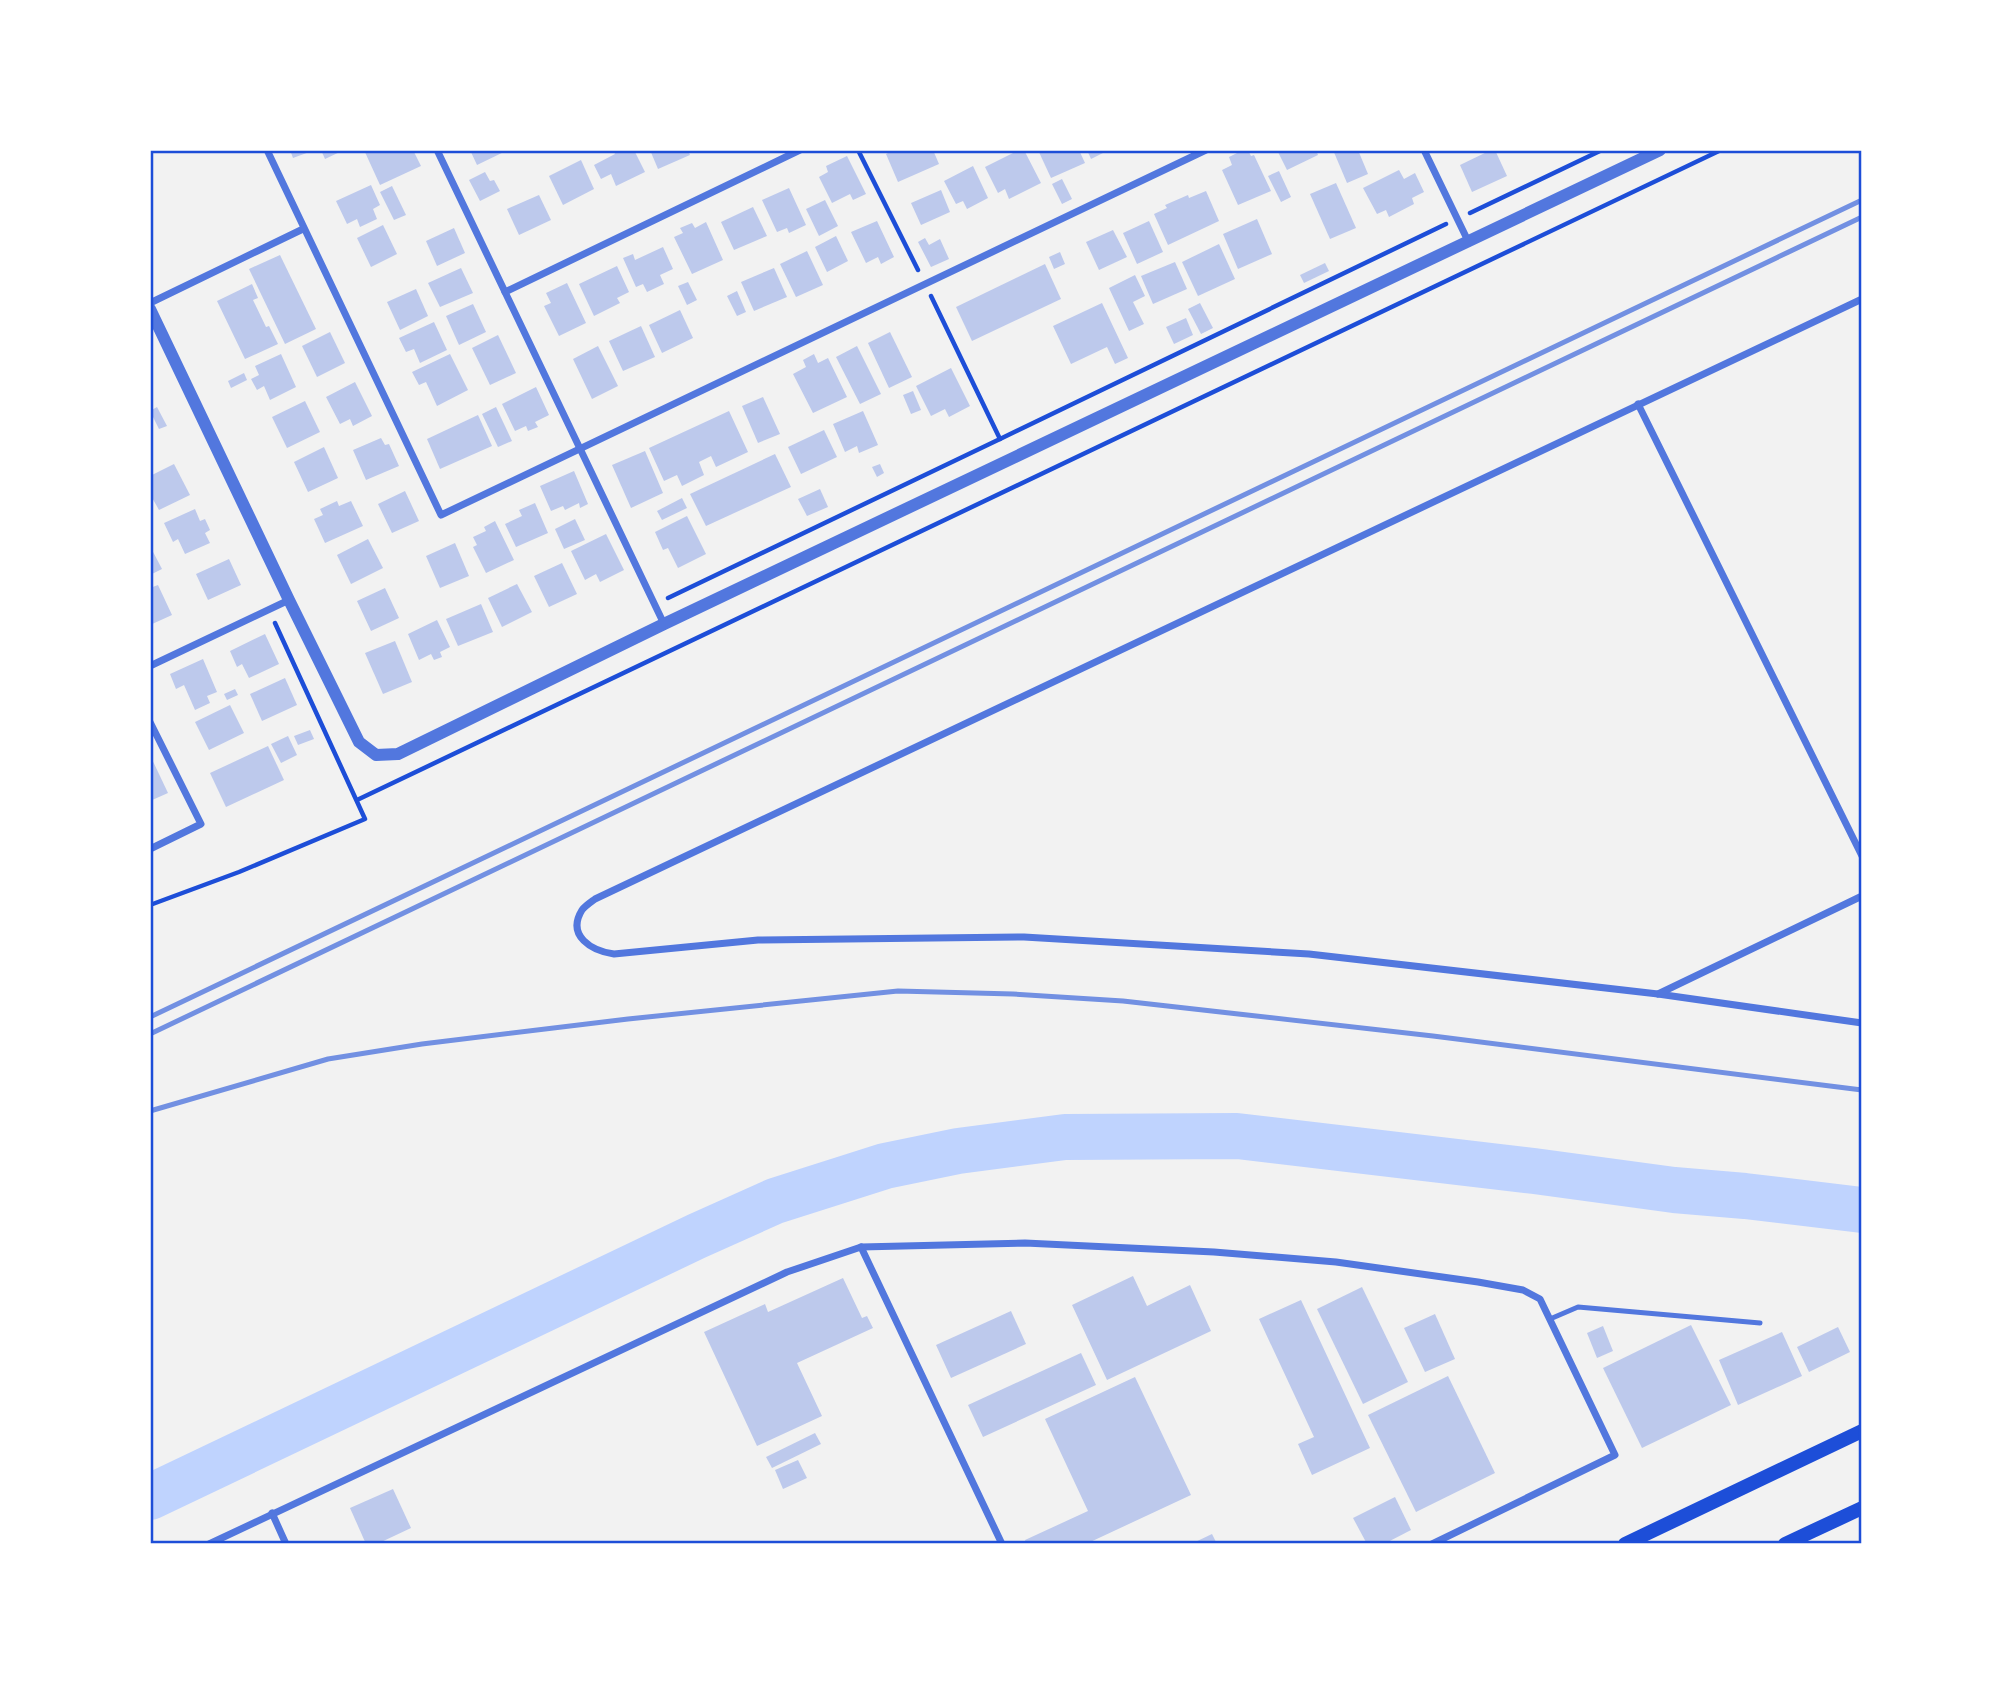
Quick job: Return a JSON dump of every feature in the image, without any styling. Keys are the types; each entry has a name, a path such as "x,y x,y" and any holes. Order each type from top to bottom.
{"main road":[{"path":"1625,1544 1861,1431"},
{"path":"1785,1544 1861,1508"}],"street":[{"path":"267,150 441,515 1206,150"},
{"path":"437,150 664,624"},
{"path":"505,292 800,150"},
{"path":"1424,150 1469,243"},
{"path":"150,309 359,742 376,755 398,754 664,624 1469,243 1639,155 1660,150"},
{"path":"150,303 303,229"},
{"path":"1861,299 595,899 583,909 578,922 579,934 586,945 599,952 614,954 758,940 1024,937 1309,954 1658,994 1861,1023"},
{"path":"1638,404 1861,856"},
{"path":"150,667 289,600"},
{"path":"150,722 201,824 150,849"},
{"path":"1658,994 1861,896"},
{"path":"209,1544 787,1272 861,1247 1025,1243 1214,1252 1336,1262 1478,1282 1522,1290 1540,1299 1615,1455 1432,1544"},
{"path":"861,1247 1003,1544"},
{"path":"271,1513 286,1544"}],"lane":[{"path":"1550,1319 1578,1307 1760,1323"}],"path":[{"path":"858,150 1000,439"},
{"path":"655,604 1602,150"},
{"path":"357,800 1721,150"},
{"path":"150,905 239,872 365,819 269,610"}],"building":[{"path":"290,150 312,150 312,151 293,158"},
{"path":"321,150 344,150 325,159"},
{"path":"364,150 413,150 421,166 380,185"},
{"path":"470,150 508,150 477,165"},
{"path":"613,150 634,150 645,172 616,186 611,174 601,179 594,165 615,154"},
{"path":"650,150 688,150 690,155 658,169"},
{"path":"894,150 933,150 939,164 898,182 886,154"},
{"path":"1024,150 1041,183 1009,199 1005,189 998,193 985,167"},
{"path":"1038,150 1079,150 1085,163 1051,178"},
{"path":"1087,150 1109,150 1091,159"},
{"path":"1248,150 1251,156 1254,155 1271,191 1238,205 1222,170 1232,165 1229,157"},
{"path":"1277,150 1316,150 1318,155 1287,170"},
{"path":"1333,150 1358,150 1368,174 1347,183"},
{"path":"1495,150 1507,176 1472,192 1460,165"},
{"path":"847,156 866,194 853,200 850,194 832,203 819,177 828,172 826,166"},
{"path":"581,160 594,189 563,205 549,176"},
{"path":"973,166 988,198 967,209 963,201 956,204 944,181"},
{"path":"1399,170 1404,179 1415,173 1424,192 1412,198 1414,204 1389,217 1386,210 1377,214 1363,188"},
{"path":"1279,171 1291,197 1281,202 1268,176"},
{"path":"485,172 490,181 494,180 500,191 480,201 469,180"},
{"path":"1062,179 1072,199 1062,204 1052,184"},
{"path":"1336,183 1356,228 1330,239 1310,194"},
{"path":"371,185 380,205 373,209 377,219 360,227 357,219 347,224 336,201"},
{"path":"392,186 406,215 394,220 380,192"},
{"path":"789,188 806,225 789,233 787,228 777,232 762,200"},
{"path":"941,190 950,212 921,225 911,203"},
{"path":"1206,191 1219,221 1168,245 1154,214 1167,208 1165,205"},
{"path":"539,195 551,220 519,235 507,209"},
{"path":"825,200 838,226 819,236 806,209"},
{"path":"753,207 767,236 734,250 721,222"},
{"path":"1257,219 1272,254 1238,269 1223,234"},
{"path":"877,221 894,257 881,264 878,257 866,263 851,232"},
{"path":"1149,221 1163,252 1137,264 1123,233"},
{"path":"706,222 723,260 692,274 674,237 683,233 680,228 692,223 695,228"},
{"path":"383,225 397,254 371,267 357,238"},
{"path":"454,228 465,253 437,266 426,241"},
{"path":"1113,230 1127,257 1099,270 1086,242"},
{"path":"836,236 848,261 827,272 815,247"},
{"path":"925,238 929,245 940,239 949,259 931,267 918,242"},
{"path":"1219,244 1235,279 1198,296 1182,262"},
{"path":"663,247 673,269 660,275 664,284 647,292 643,284 636,287 623,258 633,254 635,260"},
{"path":"807,251 823,285 796,297 780,264"},
{"path":"1060,252 1065,264 1054,269 1049,257"},
{"path":"280,255 316,329 285,344 249,269"},
{"path":"1175,262 1187,289 1153,304 1141,276"},
{"path":"1325,263 1329,271 1304,283 1300,275"},
{"path":"1045,264 1061,299 972,341 956,307"},
{"path":"617,266 629,292 617,298 620,303 594,316 579,284"},
{"path":"461,268 473,293 440,307 428,283"},
{"path":"774,268 787,297 754,311 741,282"},
{"path":"1135,275 1145,296 1133,302 1144,324 1129,331 1109,288"},
{"path":"688,282 697,300 687,305 678,286"},
{"path":"567,283 586,323 559,336 544,306 551,303 546,293"},
{"path":"252,284 258,298 253,300 278,344 245,359 217,301"},
{"path":"416,289 428,316 400,330 387,302"},
{"path":"737,291 746,312 737,316 727,296"},
{"path":"1102,303 1128,358 1115,364 1107,347 1071,364 1053,326"},
{"path":"1200,303 1213,328 1201,334 1188,309"},
{"path":"473,304 486,332 459,345 446,316"},
{"path":"680,310 693,338 662,353 649,325"},
{"path":"1186,318 1193,335 1174,344 1166,327"},
{"path":"434,322 447,350 420,363 414,349 406,352 399,338"},
{"path":"641,326 655,357 623,371 609,341"},
{"path":"330,332 345,363 317,377 302,346"},
{"path":"890,332 912,377 889,388 868,343"},
{"path":"498,335 516,373 490,385 472,348"},
{"path":"598,346 618,386 592,399 573,359"},
{"path":"857,346 881,394 860,404 836,357"},
{"path":"281,354 296,387 270,400 264,386 257,390 251,379 259,375 255,366"},
{"path":"450,354 468,390 437,406 426,382 419,385 412,372"},
{"path":"814,354 818,363 828,358 847,397 813,413 793,374 806,367 803,360"},
{"path":"951,368 970,406 949,417 945,409 931,416 916,386"},
{"path":"244,373 247,380 231,388 228,381"},
{"path":"355,382 372,416 353,426 350,419 340,424 326,397"},
{"path":"536,387 549,415 535,422 538,427 528,431 526,426 515,431 502,404"},
{"path":"913,391 921,410 911,414 903,395"},
{"path":"763,397 780,434 758,443 742,406"},
{"path":"305,401 320,432 287,448 272,417"},
{"path":"157,407 167,426 159,429 150,411"},
{"path":"496,407 512,441 498,447 482,414"},
{"path":"729,411 748,452 716,467 711,456 699,462 704,475 682,486 677,475 664,481 649,448"},
{"path":"863,411 878,445 859,453 857,446 845,452 833,424"},
{"path":"478,415 492,446 440,469 427,439"},
{"path":"824,430 837,457 801,474 788,447"},
{"path":"381,438 385,445 389,444 399,466 366,480 353,450"},
{"path":"324,447 338,478 308,492 294,462"},
{"path":"645,451 663,493 631,508 612,465"},
{"path":"775,454 791,487 706,526 690,494"},
{"path":"174,464 190,495 159,510 150,494 150,476"},
{"path":"880,464 884,473 877,477 872,467"},
{"path":"574,471 588,504 580,508 579,503 565,510 563,506 551,511 540,486"},
{"path":"820,489 828,507 807,516 798,499"},
{"path":"405,491 419,521 392,533 378,504"},
{"path":"682,498 687,508 662,520 657,511"},
{"path":"337,501 339,506 351,501 363,526 325,543 314,519 323,515 320,509"},
{"path":"535,503 548,533 516,547 505,524 522,516 519,510"},
{"path":"195,509 200,521 205,519 210,530 205,533 210,543 185,554 178,539 173,542 164,523"},
{"path":"687,516 706,554 678,568 668,548 663,550 655,532"},
{"path":"575,519 585,540 564,549 555,529"},
{"path":"495,521 514,560 486,573 473,547 477,545 473,537 486,531 484,527"},
{"path":"606,534 624,570 600,582 596,574 585,580 571,551"},
{"path":"368,539 383,568 351,584 337,555"},
{"path":"455,543 469,576 440,588 426,556"},
{"path":"150,546 162,569 150,575"},
{"path":"229,559 241,585 208,600 196,574"},
{"path":"562,563 577,594 549,607 534,576"},
{"path":"517,584 532,612 502,627 488,598"},
{"path":"158,585 172,615 150,625 150,588"},
{"path":"385,588 399,618 371,631 357,601"},
{"path":"481,604 493,632 458,646 446,619"},
{"path":"437,620 450,647 440,652 442,657 434,660 431,654 419,660 408,634"},
{"path":"265,634 279,664 249,678 242,664 237,667 230,651"},
{"path":"395,641 412,682 383,694 365,653"},
{"path":"203,659 217,692 207,696 210,703 195,710 184,685 176,689 170,674"},
{"path":"285,678 297,705 262,721 250,694"},
{"path":"235,689 238,695 227,700 224,694"},
{"path":"230,705 244,733 209,750 195,722"},
{"path":"310,730 314,739 298,745 294,736"},
{"path":"288,736 297,755 281,763 271,744"},
{"path":"268,746 284,780 226,807 210,773"},
{"path":"150,755 168,793 150,801"},
{"path":"1133,1276 1147,1306 1190,1285 1211,1331 1107,1380 1072,1305"},
{"path":"843,1278 862,1318 867,1316 873,1328 797,1363 822,1416 757,1446 704,1332 765,1304 768,1312"},
{"path":"1362,1287 1408,1382 1363,1404 1317,1309"},
{"path":"1301,1300 1370,1448 1312,1475 1298,1444 1314,1437 1259,1319"},
{"path":"1011,1311 1026,1344 951,1378 936,1345"},
{"path":"1435,1314 1455,1359 1425,1372 1404,1328"},
{"path":"1691,1325 1731,1405 1642,1448 1603,1368"},
{"path":"1603,1326 1613,1351 1597,1358 1587,1333"},
{"path":"1838,1327 1850,1352 1809,1372 1797,1347"},
{"path":"1782,1332 1802,1376 1738,1405 1719,1360"},
{"path":"1081,1353 1096,1385 983,1437 968,1405"},
{"path":"1448,1376 1495,1473 1416,1512 1368,1415"},
{"path":"1135,1377 1191,1495 1086,1544 1026,1544 1025,1540 1088,1511 1045,1419"},
{"path":"815,1433 821,1444 772,1468 766,1457"},
{"path":"798,1460 807,1478 783,1489 775,1470"},
{"path":"393,1489 411,1528 377,1544 366,1544 350,1508"},
{"path":"1395,1497 1411,1530 1384,1544 1367,1544 1353,1518"},
{"path":"1212,1534 1217,1544 1191,1544"}],"waterway":[{"path":"150,1497 775,1201 885,1166 958,1151 1065,1137 1237,1136 1674,1190 1862,1210"}],"railway":[{"path":"150,1017 1862,200"},
{"path":"150,1034 1862,217"},
{"path":"150,1111 328,1059 422,1044 628,1019 898,991 1013,994 1123,1001 1433,1036 1862,1090"}]}
